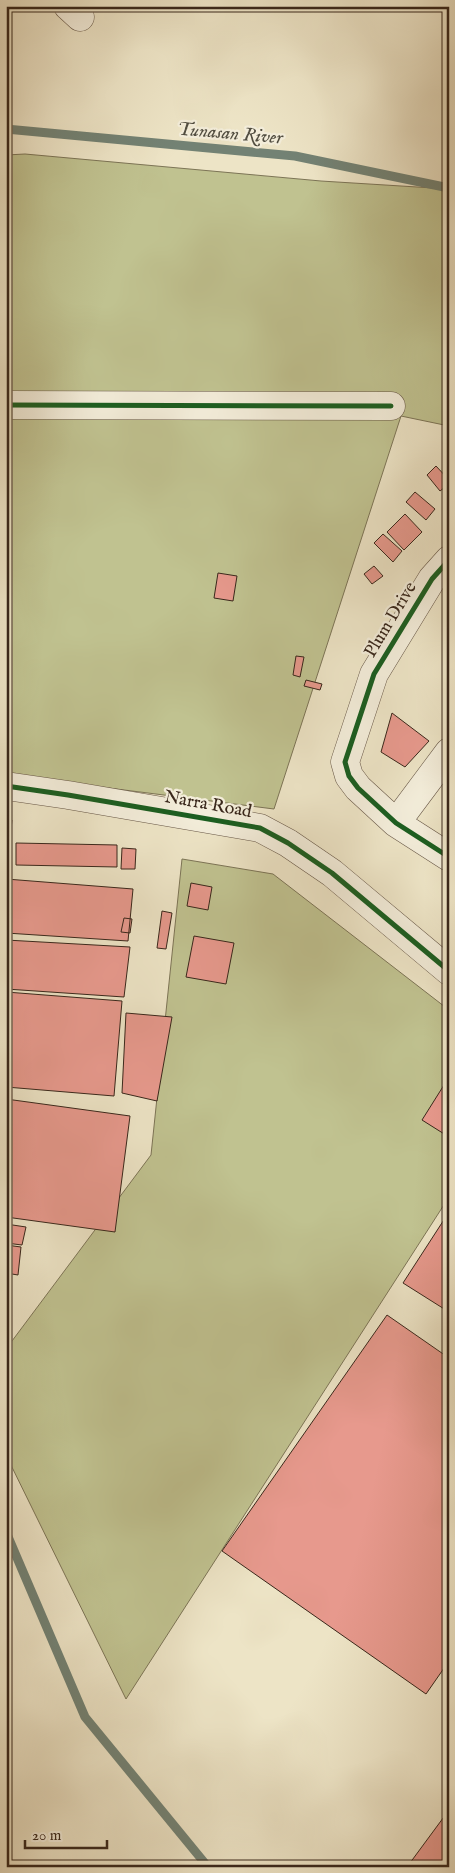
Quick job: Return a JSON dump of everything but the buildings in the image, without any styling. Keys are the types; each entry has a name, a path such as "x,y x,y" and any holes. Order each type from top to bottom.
{"street":[{"path":"6,405 391,406"},
{"name":"Plum Drive","path":"449,560 432,579 374,674 345,762 349,776 358,788 396,823 449,857"},
{"path":"396,823 449,752"},
{"name":"Narra Road","path":"6,786 88,798 260,828 288,843 332,873 444,959"}],"green space":[{"path":"25,154 321,181 449,189 449,426 401,416 274,809 6,775 6,155"},
{"path":"182,859 273,874 449,1010 449,1197 126,1699 6,1455 6,1349 151,1155"}],"waterway":[{"name":"Tunasan River","path":"6,129 295,156 449,188"},
{"path":"6,1532 85,1717 208,1867"}],"cycle path":[{"path":"6,405 391,406"},
{"path":"449,560 432,579 374,674 345,762 349,776 358,788 396,823 449,857"},
{"path":"6,786 260,828 288,843 332,873 449,971"}]}
